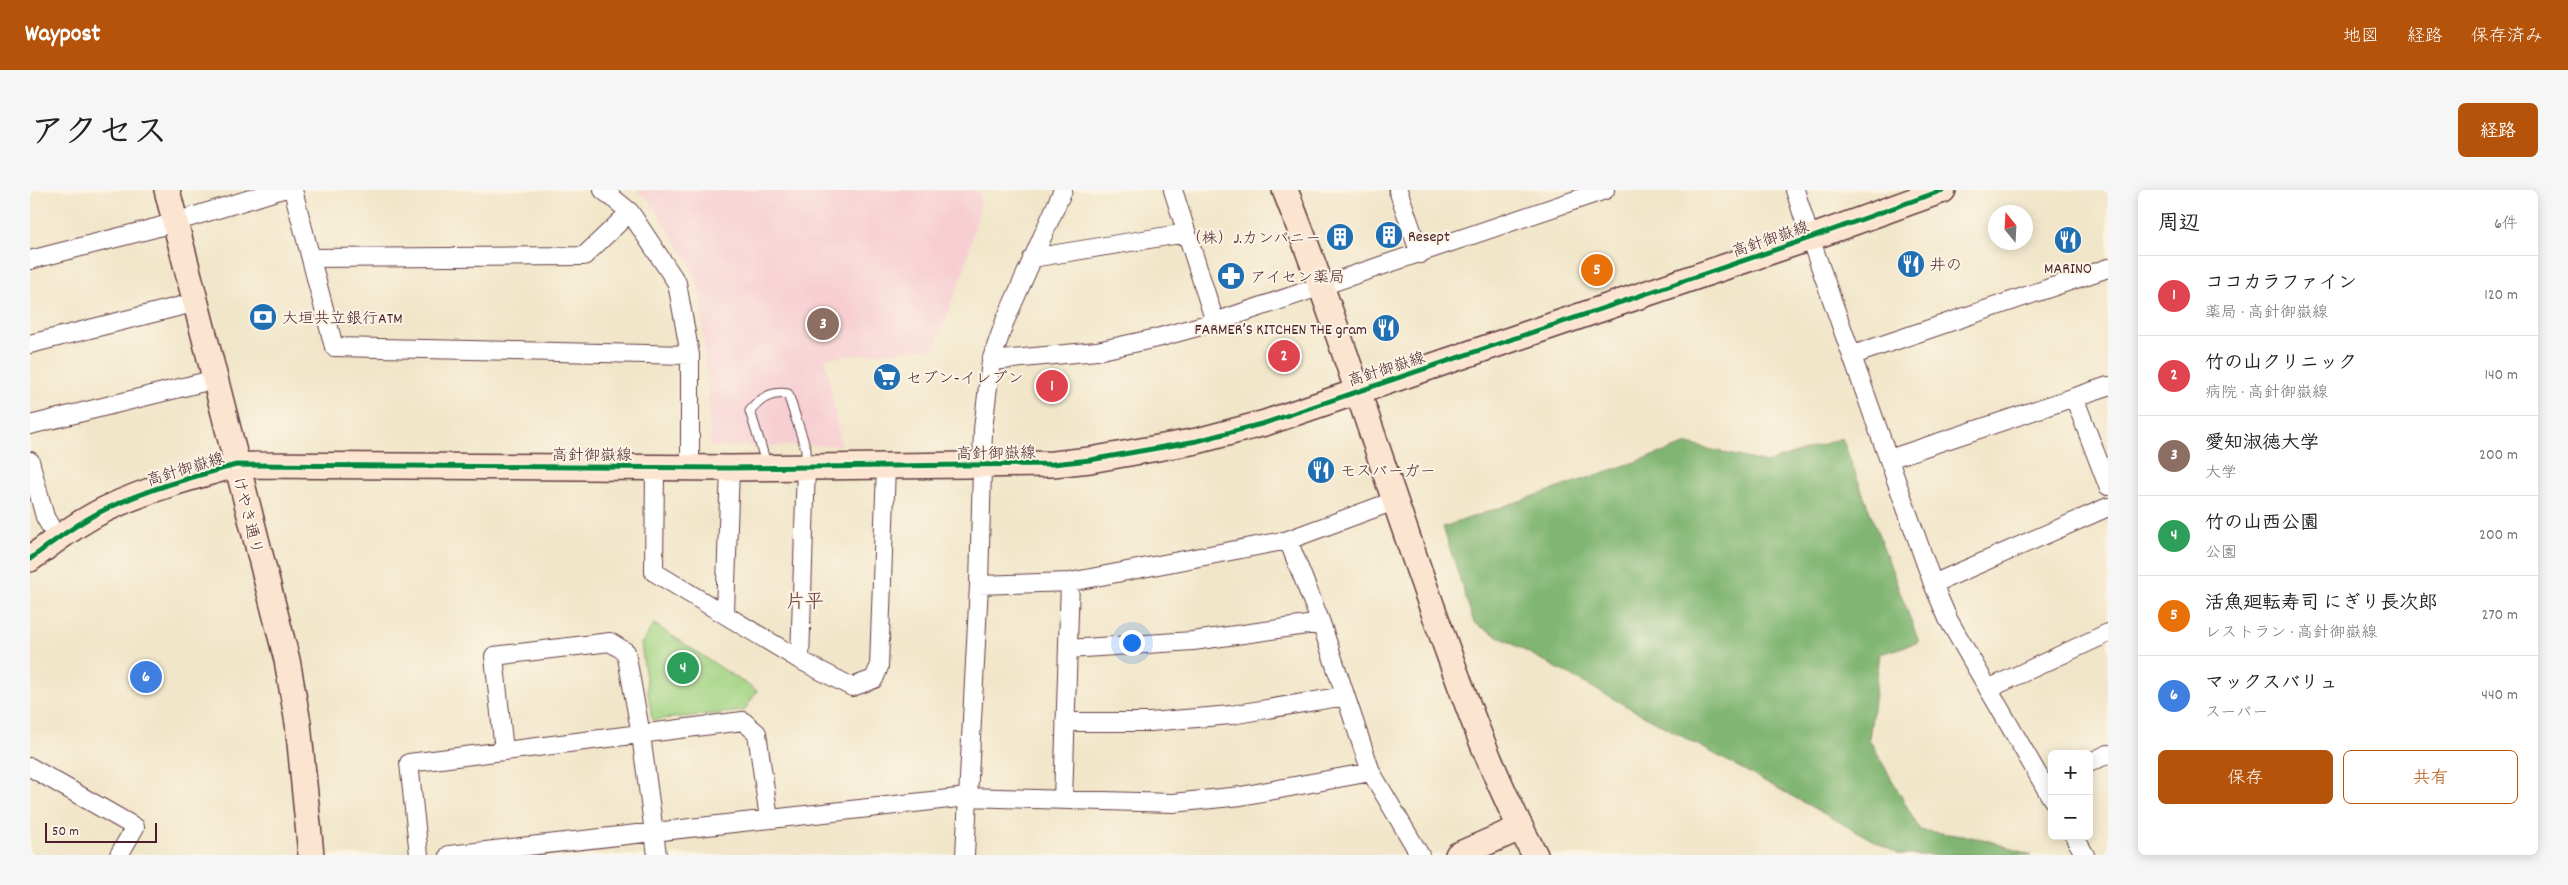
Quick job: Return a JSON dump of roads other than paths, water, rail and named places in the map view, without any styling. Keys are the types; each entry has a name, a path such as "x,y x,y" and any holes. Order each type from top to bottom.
{"street":[{"name":"けやき通り","path":"167,190 197,302 286,660 298,723 311,855"},
{"path":"30,260 154,228 175,220 280,190"},
{"path":"294,190 334,347 690,355"},
{"path":"603,190 630,212 676,283 690,355 690,467"},
{"path":"965,855 966,797 980,585 982,429 991,361 1005,321 1063,190"},
{"path":"1173,190 1215,322"},
{"path":"1285,190 1322,286 1394,501 1462,692 1520,828 1535,855"},
{"path":"1398,190 1420,254"},
{"path":"991,361 1097,351 1215,322 1605,190"},
{"path":"1796,190 1810,238 1933,584 1948,619 2048,787"},
{"name":"高針御嶽線","path":"30,559 57,538 106,509 160,487 236,465 730,468 982,466 1090,460 1197,440 1265,423 1356,390 1810,238 1943,190"},
{"path":"311,258 584,256 630,212"},
{"path":"1032,258 1186,233"},
{"path":"1853,355 2108,268"},
{"path":"30,344 197,302"},
{"path":"30,425 216,380"},
{"path":"1889,459 2108,386"},
{"path":"2074,398 2108,486"},
{"path":"30,461 45,517 57,538"},
{"path":"800,660 806,466"},
{"path":"655,467 654,572 725,613 800,660 852,687 874,679 879,668 886,466"},
{"path":"725,613 730,468"},
{"path":"980,585 1070,582 1288,540 1394,501"},
{"path":"1933,584 2108,507"},
{"path":"1288,540 1321,623 1371,772 1420,855"},
{"path":"1063,800 1070,582"},
{"path":"1068,649 1194,640 1321,623"},
{"path":"1988,689 2108,633"},
{"path":"504,751 494,656 610,642 626,652 641,735 657,855"},
{"path":"1065,722 1150,722 1232,715 1345,696"},
{"path":"419,855 409,763 743,721 757,733 769,819"},
{"path":"2093,761 2108,754"},
{"path":"30,767 135,827 119,855"},
{"path":"449,855 966,797 1173,803 1241,796 1371,772"},
{"path":"1458,855 1520,828"},
{"path":"2076,840 2085,855"}],"lane":[{"path":"768,467 750,411 760,399 780,392 788,394 806,449 806,466"}],"place":[{"name":"Resept","path":"1389,235"},
{"name":"（株）J.カンパニー","path":"1340,237"},
{"name":"MARINO","path":"2068,240"},
{"name":"井の","path":"1911,264"},
{"name":"活魚廻転寿司 にぎり長次郎","path":"1597,270"},
{"name":"アイセン薬局","path":"1231,276"},
{"name":"大垣共立銀行ATM","path":"263,317"},
{"name":"愛知淑徳大学","path":"823,324"},
{"name":"FARMER’S KITCHEN THE gram","path":"1386,328"},
{"name":"竹の山クリニック","path":"1284,356"},
{"name":"セブン-イレブン","path":"887,377"},
{"name":"ココカラファイン","path":"1052,386"},
{"name":"モスバーガー","path":"1321,470"},
{"name":"竹の山西公園","path":"683,668"},
{"name":"マックスバリュ","path":"146,677"}],"district":[{"name":"片平","path":"805,600"}]}
